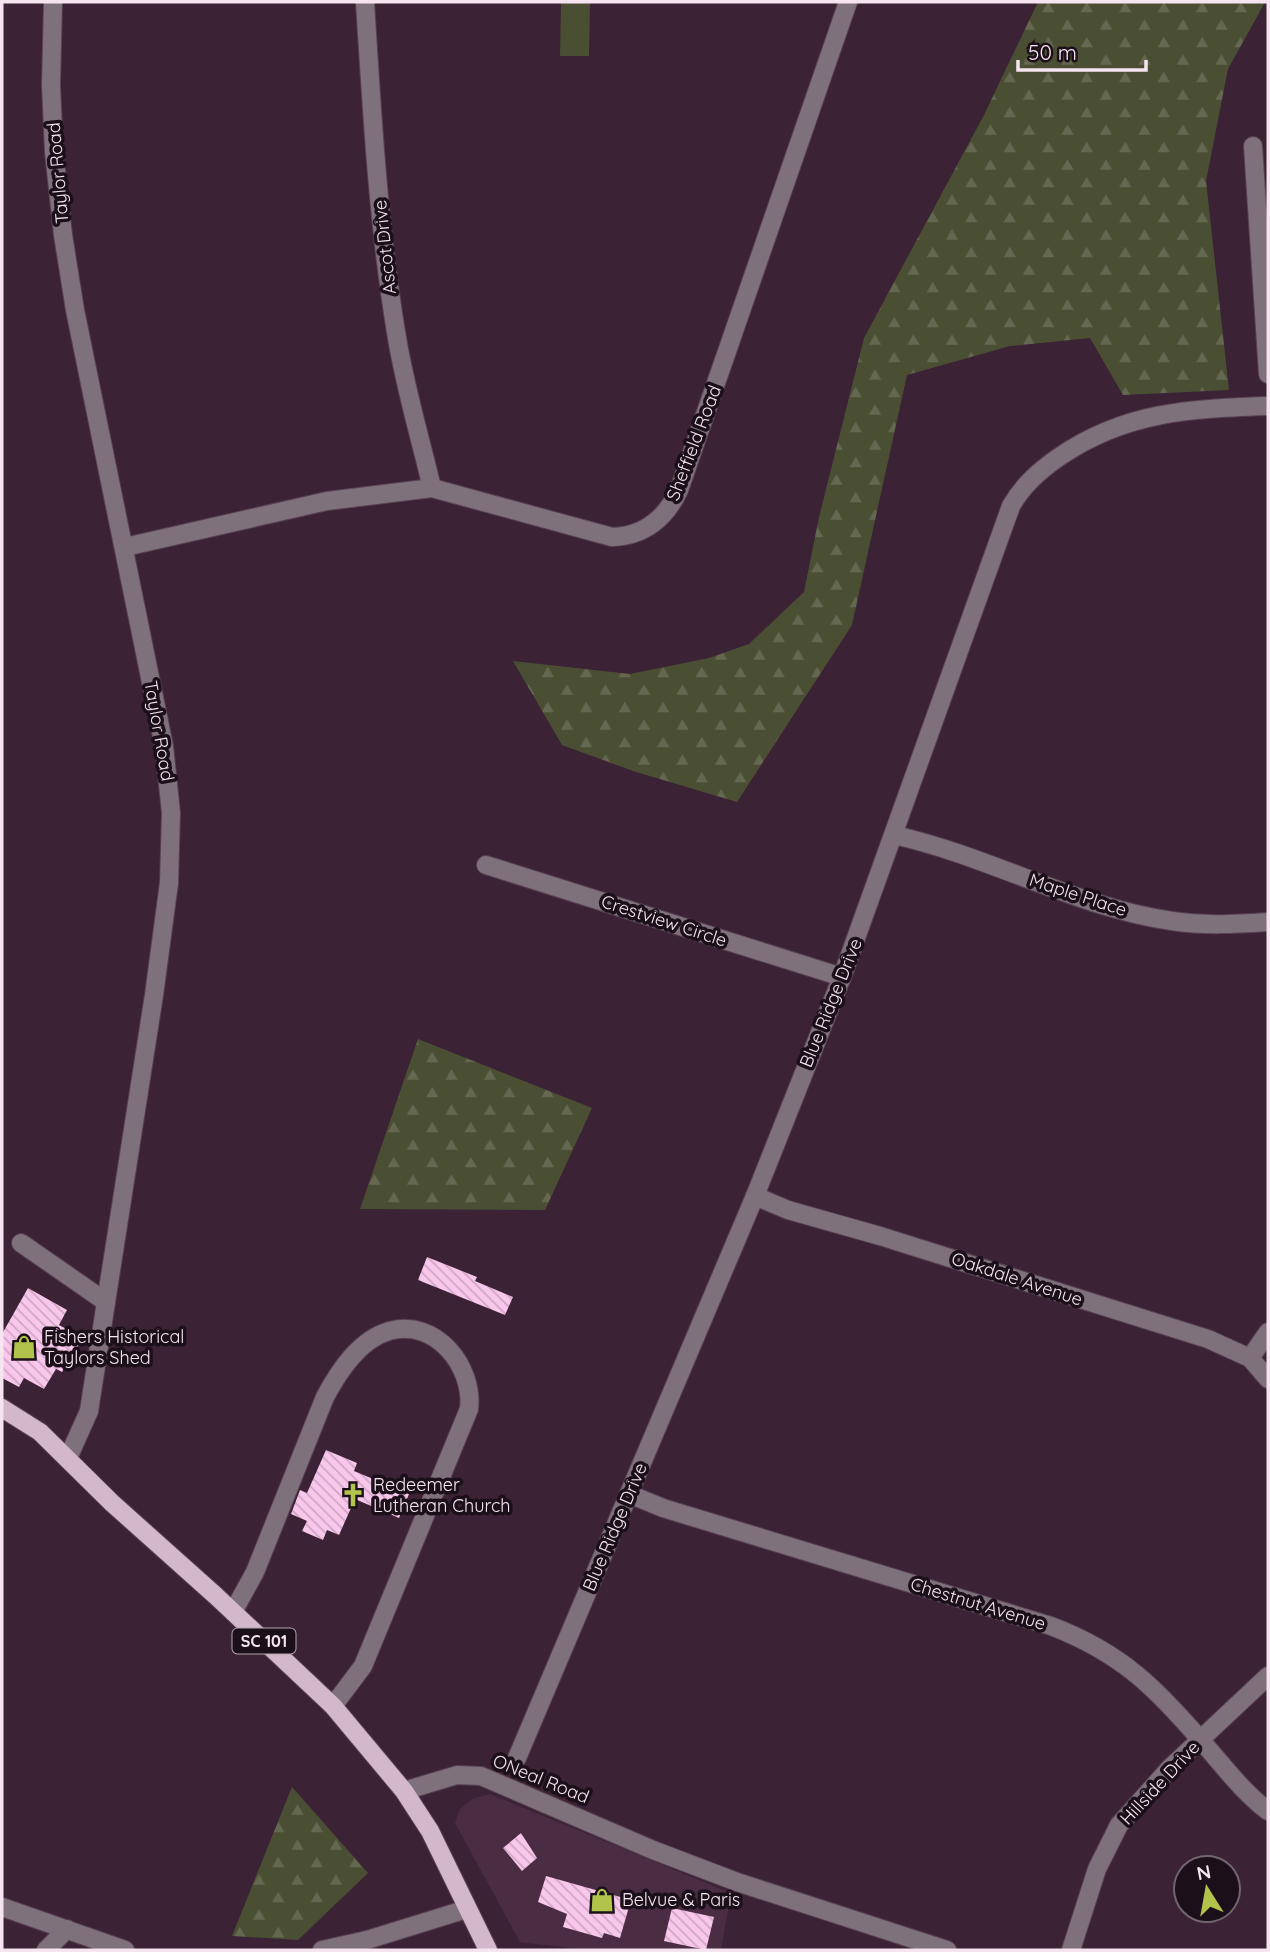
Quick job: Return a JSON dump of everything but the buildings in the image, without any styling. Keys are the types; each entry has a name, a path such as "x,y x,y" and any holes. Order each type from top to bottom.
{"main road":[{"name":"SC 101","path":"2,1408 40,1432 112,1503 333,1706 404,1791 430,1831 488,1950"}],"street":[{"name":"Taylor Road","path":"53,2 52,98 63,235 113,503 125,547 164,746 169,789 171,850 154,995 89,1411 68,1458"},
{"name":"Ascot Drive","path":"365,2 386,267 396,336 432,488"},
{"name":"Sheffield Road","path":"125,547 327,502 432,488 612,537 635,534 665,513 679,490 848,2"},
{"path":"1253,146 1268,373"},
{"name":"Blue Ridge Drive","path":"517,1758 755,1196 842,977 1011,506 1025,485 1041,470 1077,445 1123,423 1164,415 1268,406"},
{"name":"Maple Place","path":"894,835 931,843 1055,889 1147,917 1196,924 1268,922"},
{"name":"Crestview Circle","path":"486,865 842,977"},
{"name":"Oakdale Avenue","path":"755,1196 788,1210 893,1240 1208,1339 1250,1358 1268,1379"},
{"path":"21,1243 106,1302"},
{"path":"233,1612 255,1572 325,1397 337,1375 353,1355 373,1338 390,1331 408,1330 428,1334 444,1344 459,1361 467,1378 471,1394 469,1409 363,1666 333,1706"},
{"path":"1250,1358 1268,1332"},
{"name":"Chestnut Avenue","path":"629,1494 663,1508 1077,1636 1121,1661 1150,1684 1232,1776 1268,1811"},
{"name":"Hillside Drive","path":"1071,1950 1097,1869 1119,1825 1201,1740 1268,1676"},
{"name":"ONeal Road","path":"404,1791 457,1775 481,1776 653,1850 737,1882 947,1950"},
{"path":"2,1907 125,1950"},
{"path":"329,1949 467,1909"},
{"path":"46,1950 67,1929"}],"shaded area":[{"path":"490,1794 731,1893 721,1950 587,1950 520,1942 455,1823 460,1809 474,1798"}],"green space":[{"path":"561,2 590,2 589,56 560,56"},
{"path":"1038,2 1268,2 1264,4 1228,69 1206,181 1229,390 1123,395 1090,338 1010,346 907,375 852,625 737,802 633,771 562,745 513,661 630,674 709,658 749,644 804,592 819,517 864,338 984,115"},
{"path":"418,1039 592,1108 545,1210 360,1209"},
{"path":"292,1787 368,1873 298,1940 232,1936"}],"place":[{"name":"Fishers Historical Taylors Shed","path":"24,1347"},
{"name":"Redeemer Lutheran Church","path":"353,1495"},
{"name":"Belvue & Paris","path":"602,1900"}]}
